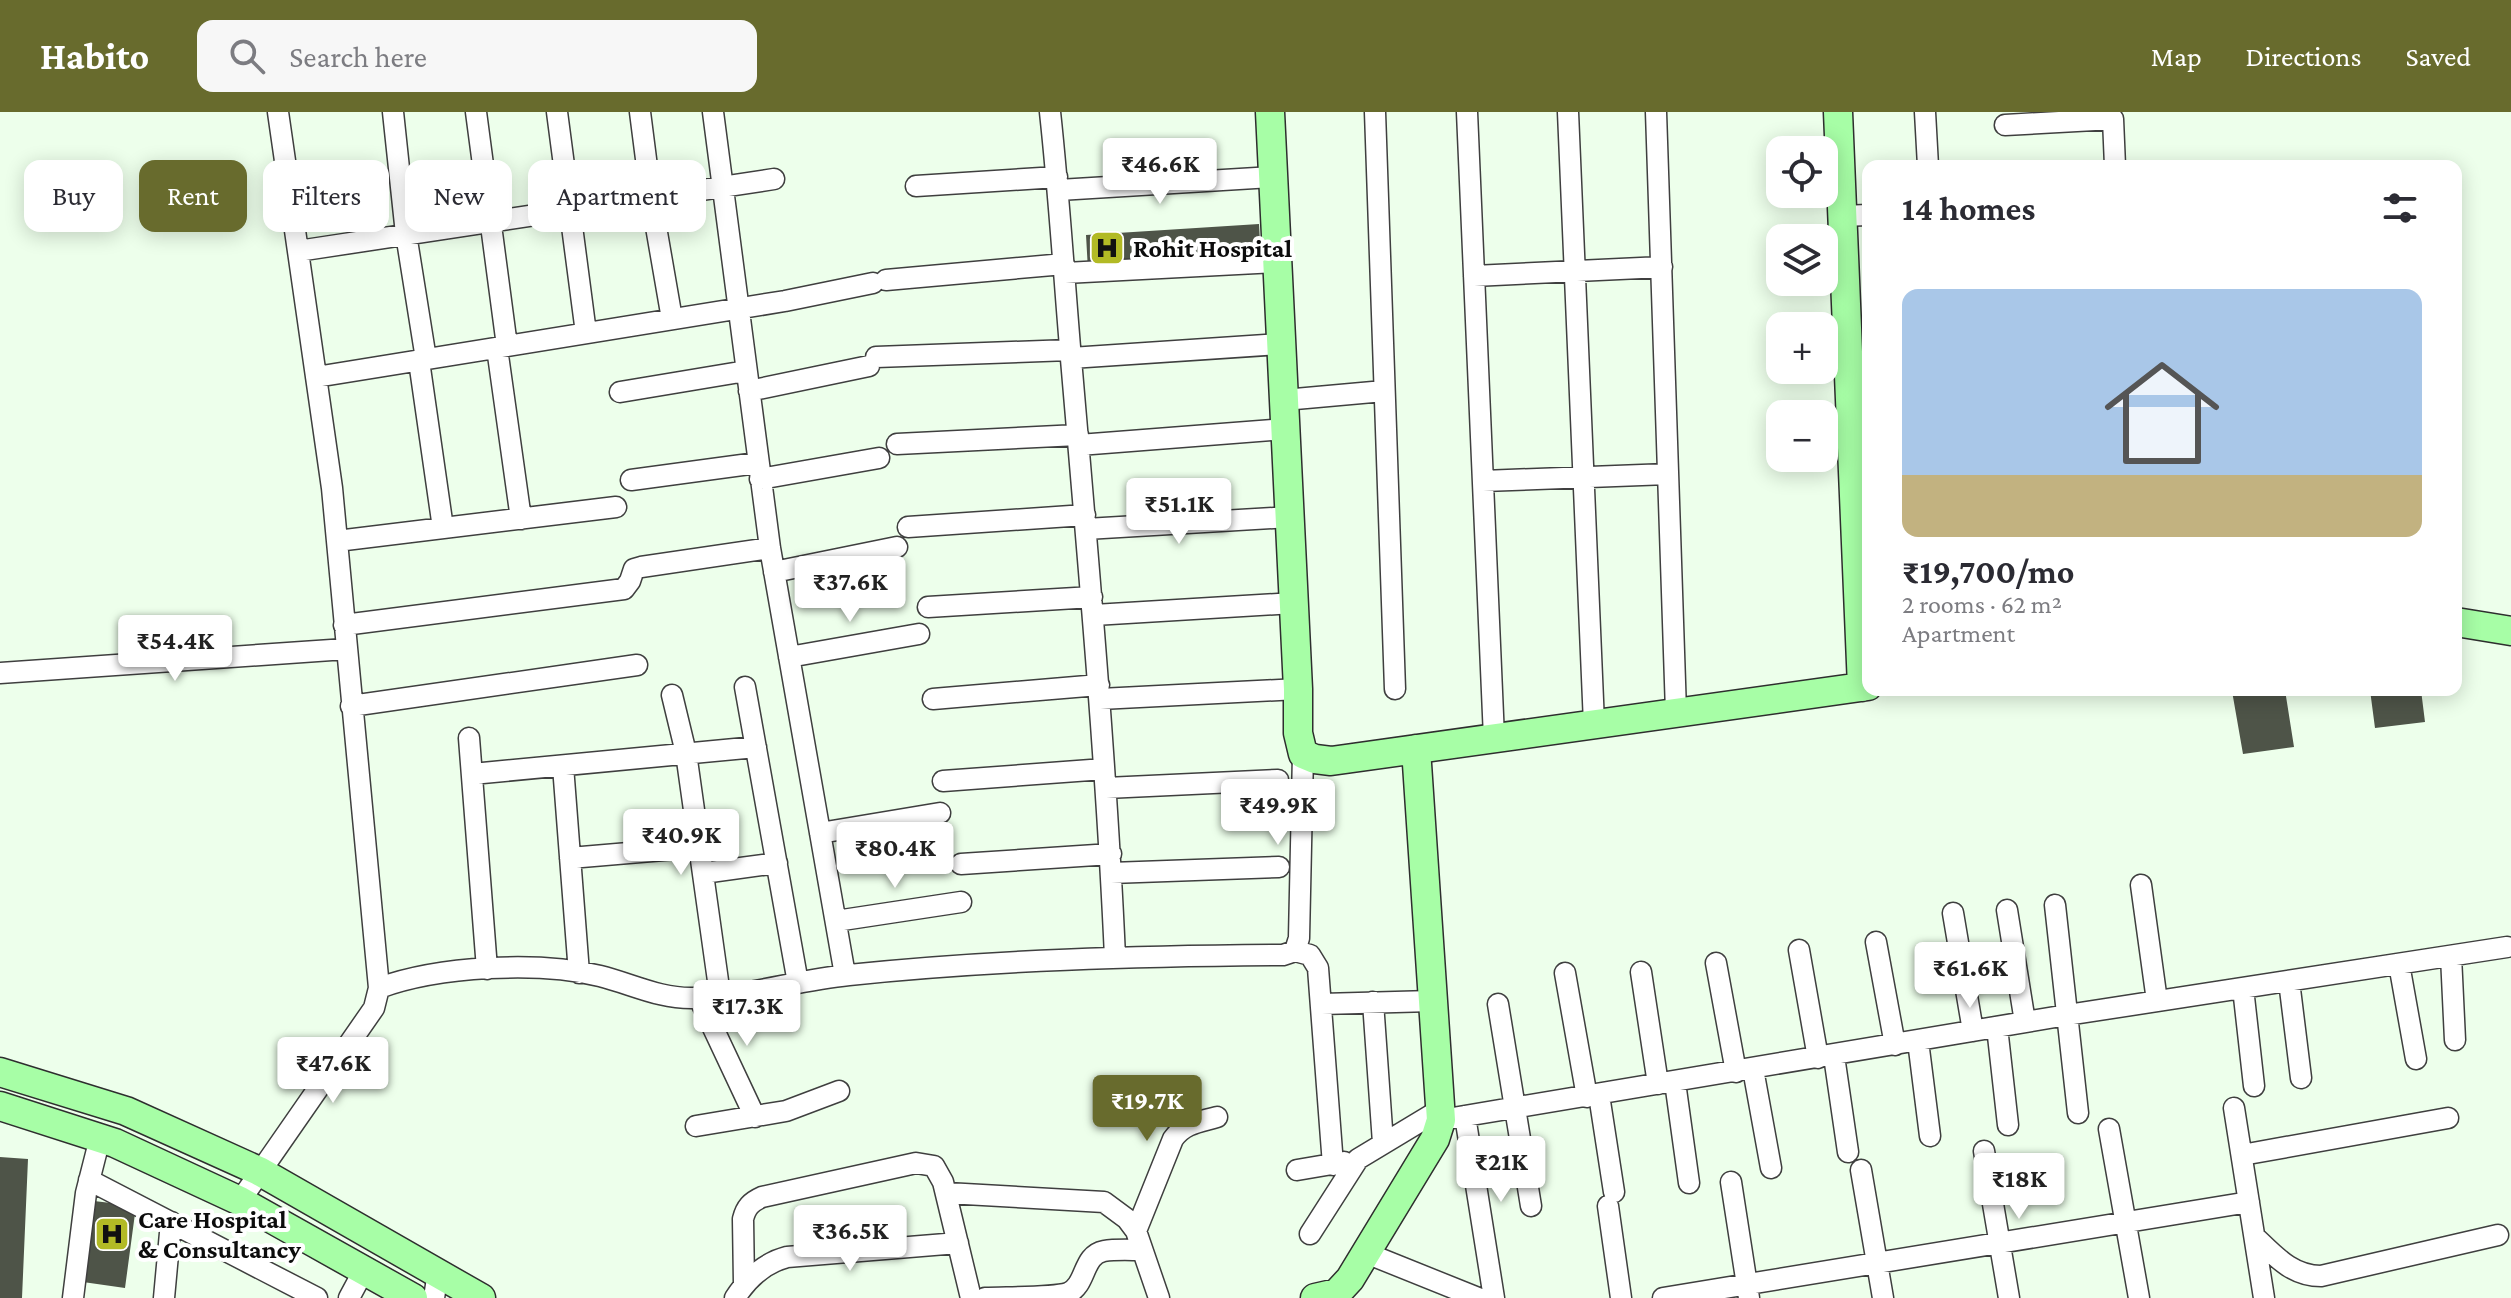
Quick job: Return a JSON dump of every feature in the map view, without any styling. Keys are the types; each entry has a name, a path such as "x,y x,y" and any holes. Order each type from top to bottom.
{"street":[{"path":"240,1201 374,1008 379,988 332,488 278,112"},
{"path":"393,112 443,528"},
{"path":"476,112 483,160"},
{"path":"557,112 564,160"},
{"path":"640,112 646,160"},
{"path":"713,112 758,471 845,975"},
{"path":"1050,112 1093,606 1115,957"},
{"path":"1270,112 1298,733 1303,754 1299,938 1295,951"},
{"path":"1375,112 1395,689"},
{"path":"1467,112 1494,738"},
{"path":"1568,112 1594,724"},
{"path":"1656,112 1676,712"},
{"path":"1838,112 1855,215 1862,545"},
{"path":"1925,112 1928,160"},
{"path":"2005,125 2113,119 2115,160"},
{"path":"916,186 1273,177"},
{"path":"706,190 774,179"},
{"path":"298,251 419,232"},
{"path":"493,232 521,519"},
{"path":"574,232 586,333"},
{"path":"657,232 672,319"},
{"path":"316,377 739,308 879,281 1064,268 1277,262"},
{"path":"1474,276 1662,267"},
{"path":"620,392 748,381 873,362 1281,344"},
{"path":"1284,400 1384,391"},
{"path":"897,444 1078,440 1285,429"},
{"path":"631,480 879,458"},
{"path":"1483,481 1668,474"},
{"path":"337,541 616,507"},
{"path":"908,527 1290,517"},
{"path":"774,572 897,547"},
{"path":"344,625 624,589 634,569 641,567 770,548"},
{"path":"928,607 1294,603"},
{"path":"2462,623 2511,631"},
{"path":"789,657 919,634"},
{"path":"0,673 346,649"},
{"path":"351,706 637,665"},
{"path":"1303,754 1331,761 1862,686"},
{"path":"745,687 798,983"},
{"path":"933,699 1099,692 1298,689"},
{"path":"672,695 686,753 720,995"},
{"path":"469,738 487,969"},
{"path":"472,774 756,747"},
{"path":"1416,749 1432,1001 1449,1115 1494,1298"},
{"path":"563,766 579,973"},
{"path":"943,781 1105,778 1278,780"},
{"path":"820,833 940,813"},
{"path":"570,858 699,847"},
{"path":"703,873 777,863"},
{"path":"961,864 1111,863 1279,867"},
{"path":"2141,885 2157,1001"},
{"path":"836,921 961,902"},
{"path":"2055,905 2078,1113"},
{"path":"2007,910 2025,1022"},
{"path":"1953,913 1973,1031"},
{"path":"1876,942 1895,1045"},
{"path":"1297,1170 1358,1159 1383,1143 1449,1115 1514,1109 2067,1015 2507,947"},
{"path":"1799,950 1848,1152"},
{"path":"379,988 406,978 487,969 579,973 655,994 699,998 845,975 963,965 1115,957 1283,955 1295,951 1310,955 1315,961 1322,1004 1333,1165"},
{"path":"2451,956 2455,1040"},
{"path":"1716,963 1771,1168"},
{"path":"2399,964 2416,1059"},
{"path":"1641,972 1689,1183"},
{"path":"1565,973 1593,1096 1611,1199 1621,1298"},
{"path":"2289,981 2301,1078"},
{"path":"2243,988 2254,1086"},
{"path":"699,998 755,1117"},
{"path":"1322,1004 1432,1001"},
{"path":"1373,1002 1383,1143"},
{"path":"1498,1004 1531,1206"},
{"path":"1997,1027 2008,1125"},
{"path":"1918,1041 1930,1136"},
{"path":"0,1072 126,1111 259,1171 436,1285 481,1298"},
{"path":"696,1126 803,1106 839,1091"},
{"path":"0,1106 100,1138 240,1201 413,1298"},
{"path":"2234,1108 2264,1298"},
{"path":"1315,1298 1337,1293 1350,1279 1449,1115"},
{"path":"1139,1240 1178,1130 1217,1117"},
{"path":"2242,1155 2448,1118"},
{"path":"2109,1129 2139,1298"},
{"path":"73,1298 89,1180 100,1138"},
{"path":"1984,1151 2009,1298"},
{"path":"1310,1234 1358,1159"},
{"path":"740,1291 745,1209 762,1197 916,1163 934,1166 939,1173 947,1193 971,1298"},
{"path":"1861,1170 1883,1298"},
{"path":"89,1180 317,1298"},
{"path":"1731,1182 1748,1291"},
{"path":"947,1193 1104,1202 1127,1219 1139,1240 1159,1298"},
{"path":"1663,1298 1748,1291 1877,1263 2249,1202"},
{"path":"164,1298 171,1222"},
{"path":"2255,1237 2295,1271 2308,1276 2321,1276 2498,1235"},
{"path":"985,1298 1065,1294 1077,1287 1096,1254 1139,1240"},
{"path":"740,1291 766,1265 799,1255 958,1243"},
{"path":"1366,1253 1478,1298"},
{"path":"349,1298 364,1270"},
{"path":"1418,1274 1421,1298"}],"building":[{"path":"1259,224 1261,260 1088,270 1086,235"},
{"path":"2233,696 2286,696 2294,747 2243,754"},
{"path":"2371,696 2422,696 2425,722 2375,728"},
{"path":"0,1157 28,1159 22,1298 0,1298"},
{"path":"94,1201 136,1206 125,1288 83,1282"}],"place":[{"name":"Rohit Hospital","path":"1107,248"},
{"name":"Care Hospital & Consultancy","path":"112,1234"}]}
